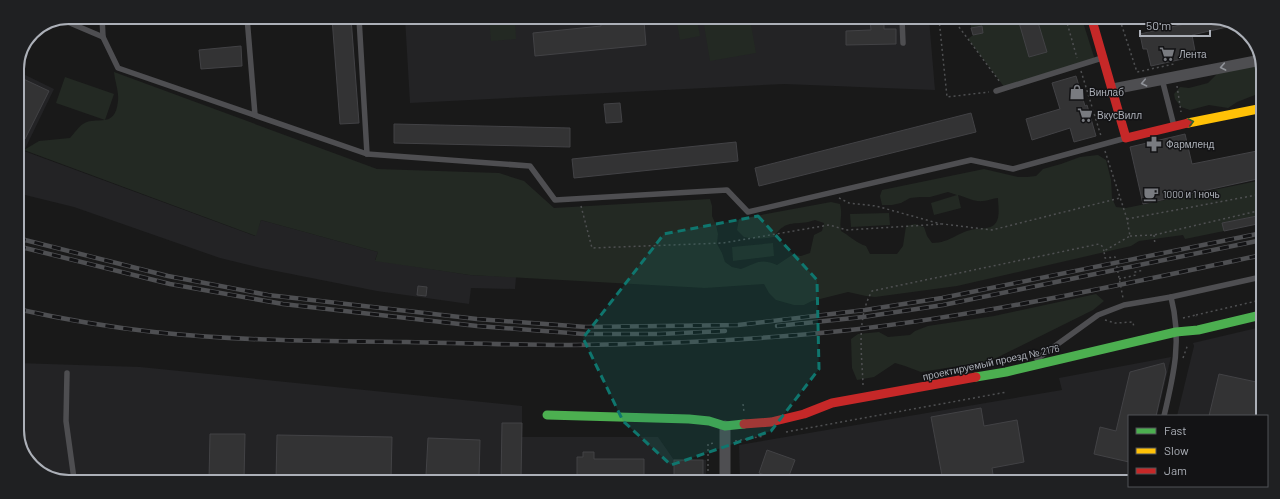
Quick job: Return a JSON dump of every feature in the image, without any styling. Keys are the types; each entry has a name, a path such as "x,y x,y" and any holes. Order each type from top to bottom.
{"street":[{"path":"1093,24 1126,138 1174,126 1256,109"},
{"path":"1113,90 1255,61"},
{"name":"проектируемый проезд № 2176","path":"724,426 771,422 804,414 832,403 994,374 1176,332 1198,330 1256,316"},
{"path":"548,415 689,418 709,421 724,426 725,475"}],"lane":[{"path":"72,24 103,37"},
{"path":"102,24 103,37 118,68 367,154 530,166 554,200 727,190 748,212 971,160 1013,169 1126,138"},
{"path":"248,24 255,115"},
{"path":"359,24 367,154"},
{"path":"902,24 903,43"},
{"path":"996,91 1104,58"},
{"path":"1162,79 1174,126"},
{"path":"1027,366 1098,315 1124,305 1171,297 1256,278"},
{"path":"1164,415 1174,374 1176,348 1176,319 1171,297"},
{"path":"67,373 66,421 73,475"}],"path":[{"path":"940,24 947,97 996,91"},
{"path":"958,24 1005,88"},
{"path":"1068,24 1127,220 1130,236"},
{"path":"1121,24 1136,72 1174,64 1175,68"},
{"path":"1177,84 1182,114"},
{"path":"834,192 839,199 849,204 876,206 943,224 992,230 1120,198"},
{"path":"1127,220 1256,195"},
{"path":"579,198 592,248 723,243 829,225 847,230 943,224"},
{"path":"1104,251 1130,236 1154,236 1256,211"},
{"path":"1154,236 1155,245"},
{"path":"863,398 861,328 867,300 872,291 1099,244 1102,246 1105,258 1115,257 1123,298"},
{"path":"1119,278 1136,275 1135,272 1144,270"},
{"path":"1176,319 1256,301"},
{"path":"1098,315 1101,319 1115,323 1133,322 1137,342"},
{"path":"1196,315 1198,330"},
{"path":"1183,360 1189,343"},
{"path":"786,432 1007,392"},
{"path":"708,475 708,444 771,435"}],"highlighted area":[{"path":"758,216 817,280 819,369 771,431 671,465 623,421 583,338 664,234"}],"shaded area":[{"path":"405,24 929,24 935,90 784,84 410,103"},
{"path":"490,24 515,24 516,39 491,41"},
{"path":"677,24 698,24 700,36 680,40"},
{"path":"704,24 751,24 756,53 710,61"},
{"path":"971,24 1084,24 1095,60 1005,88 968,39 973,35 983,33 981,26 971,28"},
{"path":"1256,65 1255,95 1237,102 1228,108 1209,105 1190,110 1181,107 1175,99 1174,94 1180,87 1189,88 1208,83 1217,74"},
{"path":"114,72 377,169 499,173 524,181 554,208 710,199 712,216 718,234 717,244 725,262 732,267 741,269 759,262 777,265 792,255 801,256 810,253 814,235 822,231 824,223 815,220 792,224 783,227 774,237 755,238 744,237 737,230 739,219 831,202 840,204 841,231 862,245 866,246 870,254 897,254 903,246 906,226 915,224 924,227 927,236 932,243 950,239 970,230 988,228 994,225 998,219 998,198 980,201 958,195 961,208 934,215 931,203 957,195 948,192 930,197 910,198 901,203 892,205 882,205 880,196 882,190 984,169 1018,177 1036,176 1043,169 1080,157 1098,155 1106,160 1111,180 1112,198 1116,207 1126,208 1256,181 1256,216 1222,223 1224,231 1185,239 1183,235 1139,241 1131,246 957,286 875,297 848,292 812,301 804,305 794,305 776,300 769,293 764,284 705,288 470,275 375,261 378,252 261,220 256,236 24,150 39,141 70,138 83,124 109,119 113,116 116,110 118,101"},
{"path":"24,74 54,89 24,151"},
{"path":"65,77 114,94 105,120 56,103"},
{"path":"24,151 255,236 261,220 378,252 375,260 470,275 516,277 515,289 471,288 469,304 377,291 261,268 220,258 74,207 24,195"},
{"path":"889,213 890,225 851,227 850,214"},
{"path":"773,243 774,256 733,261 732,247"},
{"path":"1096,294 1104,301 1093,310 990,361 921,372 895,363 874,377 857,380 852,368 851,339 858,334 879,332 888,337 910,335 915,331 928,326 994,316"},
{"path":"1256,328 1256,415 1177,415 1194,346 1193,343"},
{"path":"1171,357 1157,415 1128,415 1128,475 740,475 739,445 1062,390 1059,378"},
{"path":"24,363 140,367 522,406 522,437 658,437 674,460 706,460 706,475 60,474 47,469 37,462 27,447 24,433"}],"building":[{"path":"332,24 351,24 359,123 340,124"},
{"path":"601,24 644,24 646,45 535,56 533,33 601,26"},
{"path":"870,24 884,24 884,29 896,29 896,44 846,45 846,31 871,30"},
{"path":"1019,24 1039,24 1047,52 1029,57"},
{"path":"1185,24 1211,24 1227,27 1192,35 1196,56 1151,66 1147,49 1143,49 1140,34"},
{"path":"982,26 983,33 973,35 971,28"},
{"path":"241,46 242,66 201,69 199,50"},
{"path":"1076,76 1085,106 1087,105 1096,136 1074,142 1070,128 1032,140 1026,119 1060,109 1052,83"},
{"path":"24,79 49,91 24,139"},
{"path":"620,103 622,122 606,123 604,104"},
{"path":"971,113 976,132 759,186 755,168"},
{"path":"394,124 570,128 570,147 394,143"},
{"path":"1185,134 1192,164 1256,151 1256,179 1143,204 1130,147"},
{"path":"736,142 738,161 574,178 572,159"},
{"path":"1256,216 1256,224 1224,231 1222,223"},
{"path":"418,286 427,287 426,296 417,295"},
{"path":"1164,363 1166,372 1156,415 1128,415 1128,462 1094,454 1100,427 1116,431 1130,372"},
{"path":"1219,374 1256,382 1256,415 1209,415"},
{"path":"981,408 984,426 1017,420 1024,462 992,468 993,475 942,475 931,417"},
{"path":"502,423 522,423 521,475 501,475"},
{"path":"210,434 245,434 244,475 209,475"},
{"path":"277,435 392,437 391,475 276,475"},
{"path":"428,438 480,440 479,475 426,475"},
{"path":"767,450 795,460 789,475 764,475 759,473"},
{"path":"583,452 594,452 594,459 644,459 644,475 577,475 577,457 583,457"},
{"path":"674,460 703,460 703,475 674,475"}],"railway":[{"path":"24,240 168,276 268,295 477,319 586,327 738,325 865,310 942,298 1256,234"},
{"path":"777,326 863,317 943,305 1256,241"},
{"path":"24,248 170,284 283,304 477,326 584,334 659,334 725,331"},
{"path":"24,310 137,330 248,339 549,345 751,339 859,329 960,315 1256,256"}],"traffic: fast":[{"path":"976,377 1006,372 1176,332 1198,330 1256,316"},
{"path":"547,415 689,419 709,421 725,426 744,424"}],"traffic: slow":[{"path":"1188,123 1256,109"}],"traffic: jam":[{"path":"1093,24 1126,138 1188,123"},
{"path":"744,424 771,422 804,414 832,403 976,377"}],"place":[{"name":"Лента","path":"1167,54"},
{"name":"Винлаб","path":"1077,92"},
{"name":"ВкусВилл","path":"1085,115"},
{"name":"Фармленд","path":"1154,144"},
{"name":"1000 и 1 ночь","path":"1151,194"}]}
